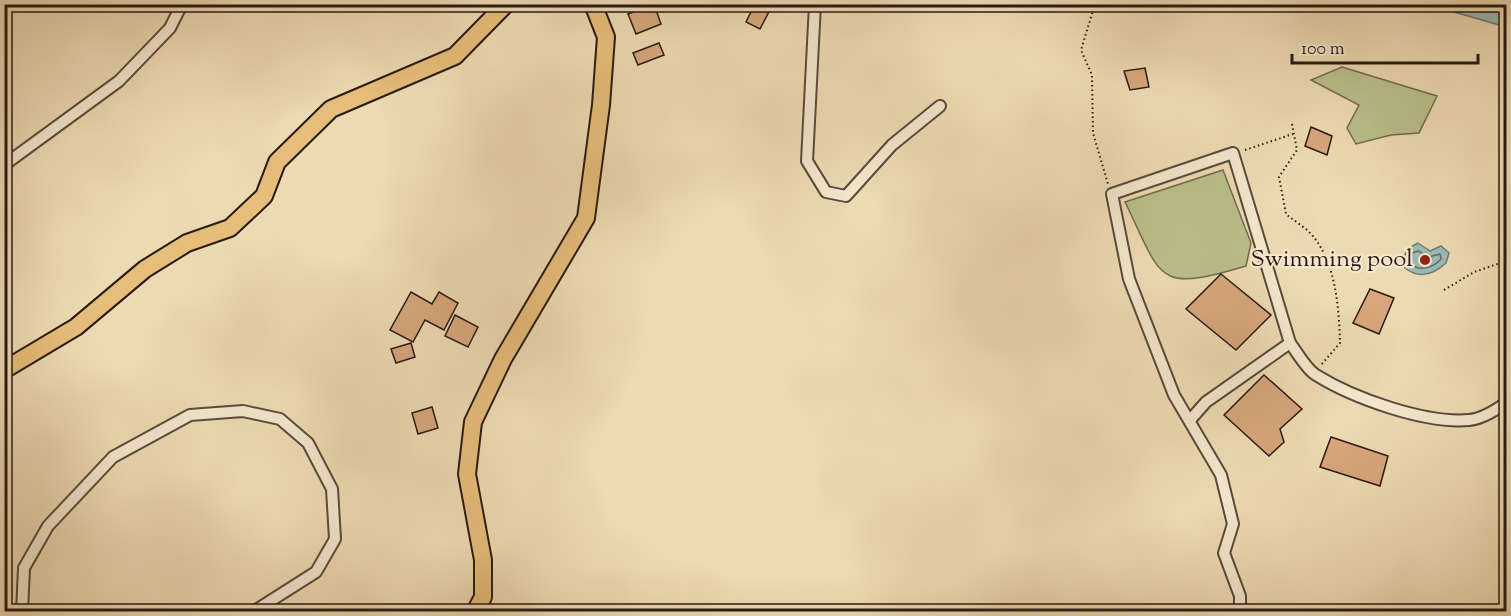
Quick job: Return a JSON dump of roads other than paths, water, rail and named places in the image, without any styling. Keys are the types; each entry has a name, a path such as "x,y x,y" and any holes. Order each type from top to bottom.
{"main road":[{"path":"4,370 35,354 76,327 145,269 187,243 230,228 264,196 277,162 331,109 455,56 506,4"},
{"path":"475,612 483,597 483,561 467,474 473,422 503,359 586,218 601,105 606,38 593,4"}],"street":[{"path":"4,165 119,81 170,28 182,4"},
{"path":"815,4 807,161 826,192 846,196 892,145 940,106"},
{"path":"1240,612 1240,596 1224,553 1233,524 1221,475 1191,419 1174,395 1129,279 1112,194 1233,153 1290,343 1314,374 1361,396 1435,418 1468,420 1480,418 1506,403"},
{"path":"1191,419 1206,402 1290,343"},
{"path":"22,612 24,568 48,526 113,457 190,415 243,411 280,419 308,443 332,489 335,539 316,572 253,612"}],"water":[{"path":"1430,5 1506,5 1506,27"},
{"name":"Swimming pool","path":"1418,243 1430,251 1441,246 1449,253 1446,263 1426,274 1415,274 1405,268 1406,252"}],"place":[{"name":"Swimming pool","path":"1425,260"}]}
